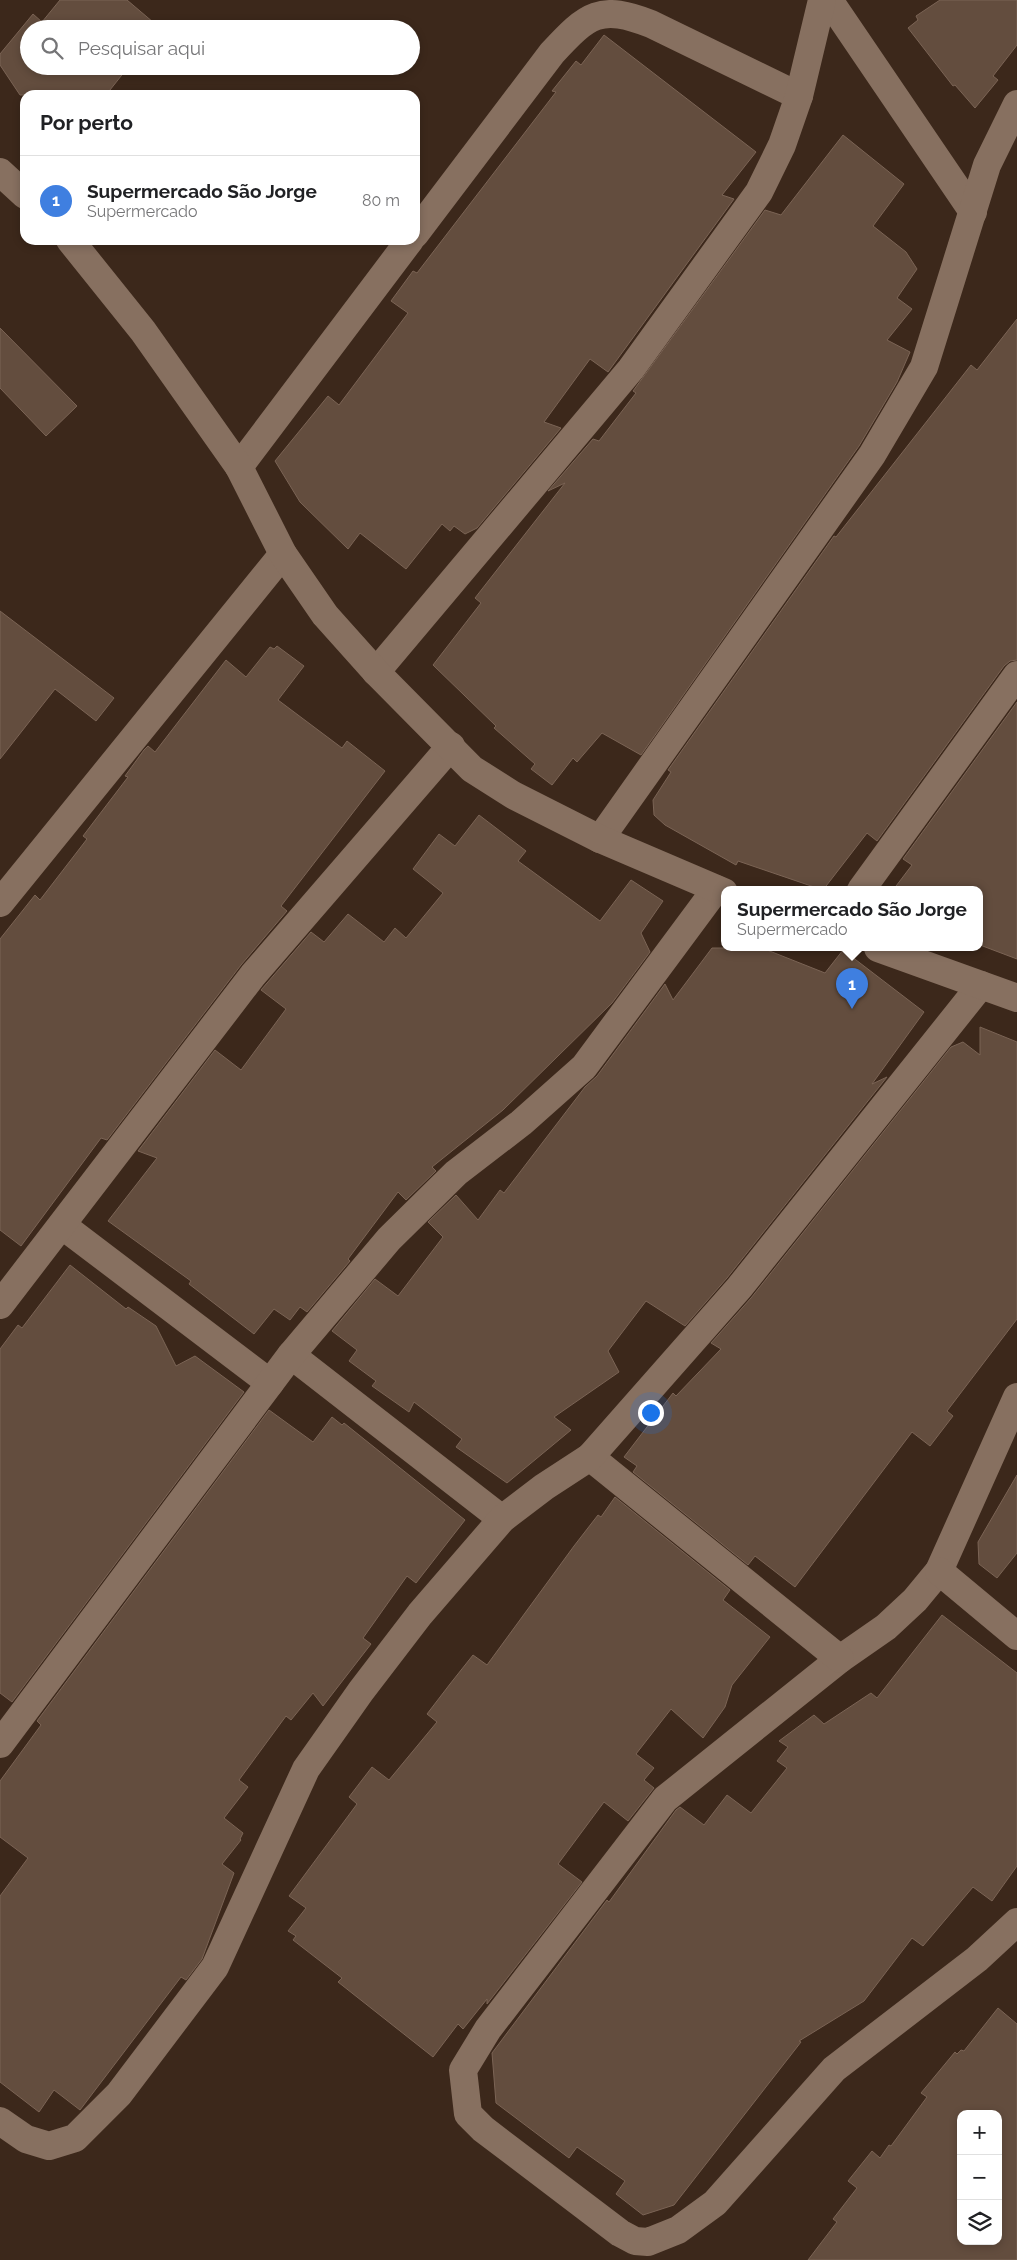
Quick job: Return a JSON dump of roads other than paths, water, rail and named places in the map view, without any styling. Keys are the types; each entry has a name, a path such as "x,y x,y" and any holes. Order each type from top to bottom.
{"street":[{"path":"376,672 631,369 760,192 782,145 799,96 822,0"},
{"path":"829,0 973,212"},
{"path":"420,227 552,53 571,32 598,14 626,14 651,24 799,96"},
{"path":"600,839 872,455 924,366 987,165 1014,118"},
{"path":"0,172 20,190"},
{"path":"0,1744 270,1383 389,1239 449,1180 521,1123 584,1067 720,891 600,839 513,795 472,769 376,672 325,615 283,554 238,467 143,331 74,245"},
{"path":"238,467 406,245"},
{"path":"0,903 283,554"},
{"path":"864,886 1017,675"},
{"path":"2,1300 63,1226 253,975 451,746"},
{"path":"886,951 1017,998"},
{"path":"0,2121 26,2139 49,2146 75,2138 119,2094 215,1967 306,1769 361,1691 420,1614 502,1519 544,1487 590,1457 740,1288 981,985"},
{"path":"63,1226 270,1383"},
{"path":"292,1355 502,1519"},
{"path":"1017,1397 939,1571 916,1600 886,1627 840,1658 665,1799 488,2029 463,2070 468,2114 483,2129 620,2233 635,2241 648,2242 678,2230 715,2203 834,2069 977,1959 1017,1922"},
{"path":"590,1457 840,1658"},
{"path":"939,1571 1017,1636"}],"place":[{"name":"Supermercado São Jorge","path":"852,1009"}]}
